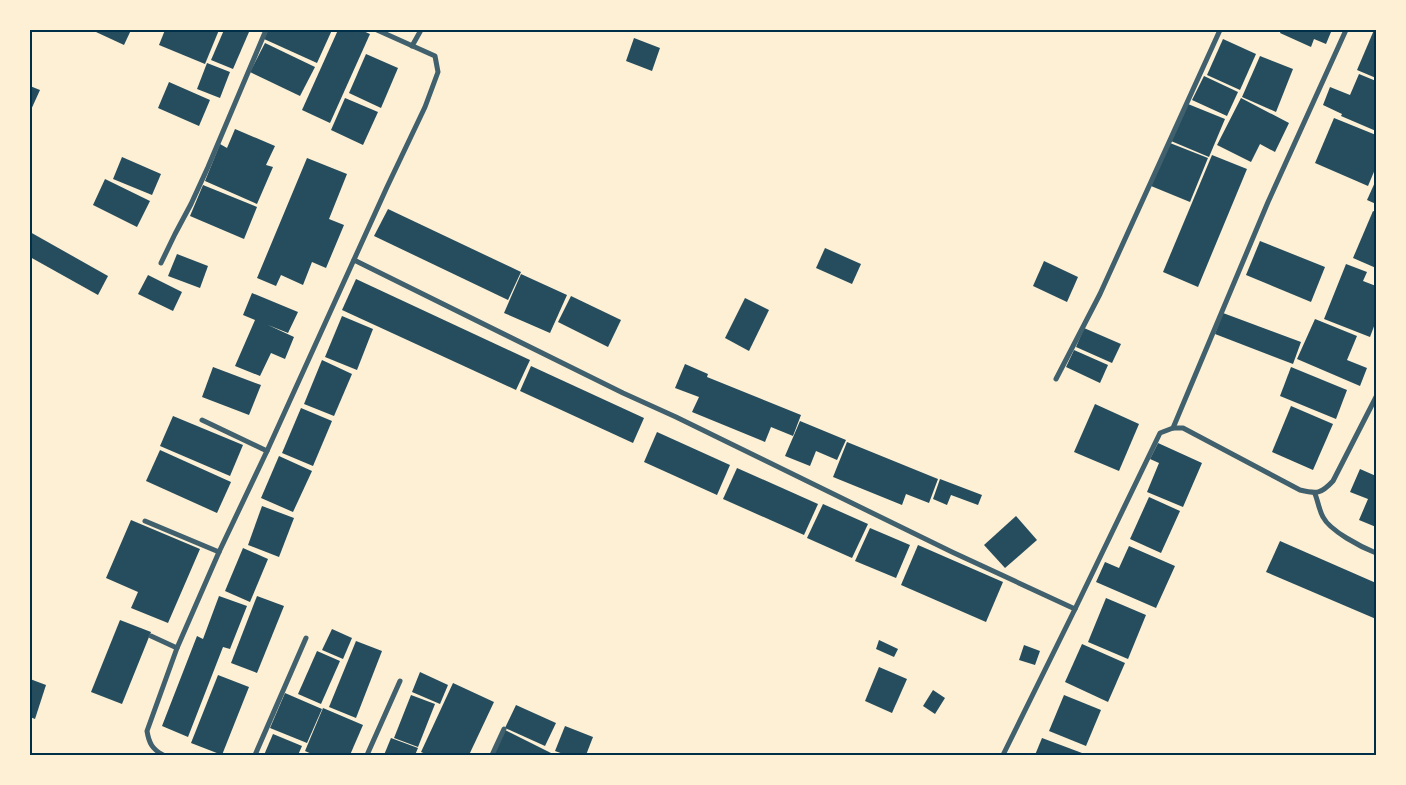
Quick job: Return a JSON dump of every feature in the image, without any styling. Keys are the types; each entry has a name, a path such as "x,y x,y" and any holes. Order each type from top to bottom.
{"street":[{"path":"161,263 208,167 266,30"},
{"path":"163,755 155,750 148,741 148,731 177,648 219,552 425,107 438,72 434,56 377,30"},
{"path":"412,46 421,30"},
{"path":"1056,379 1100,294 1220,30"},
{"path":"1173,428 1268,202 1346,30"},
{"path":"354,260 623,393 952,552 1075,609"},
{"path":"1003,755 1160,433 1173,428 1183,428 1300,490 1316,494 1326,489 1333,481 1376,397"},
{"path":"202,420 267,451"},
{"path":"1316,494 1323,519 1357,545 1376,553"},
{"path":"145,521 219,552"},
{"path":"151,636 177,648"},
{"path":"255,755 306,638"},
{"path":"366,755 400,681"},
{"path":"492,755 504,729"}],"building":[{"path":"97,30 131,30 124,45 96,32"},
{"path":"165,30 219,30 205,64 159,45"},
{"path":"224,30 245,30 249,32 233,69 211,60"},
{"path":"268,30 332,30 317,63 264,39"},
{"path":"338,30 361,30 370,34 330,123 302,110"},
{"path":"1281,30 1325,30 1331,32 1326,44 1314,39 1311,47 1280,33"},
{"path":"1374,30 1376,30 1376,78 1357,70"},
{"path":"634,38 660,48 652,71 626,61"},
{"path":"1223,39 1256,54 1240,90 1207,75"},
{"path":"265,43 315,67 300,96 250,72"},
{"path":"366,54 398,68 381,108 349,93"},
{"path":"1260,56 1293,69 1276,112 1242,97"},
{"path":"207,63 230,72 220,98 197,89"},
{"path":"1359,74 1376,81 1376,131 1341,116 1342,114 1323,105 1330,87 1350,95"},
{"path":"1204,76 1238,92 1227,116 1192,100"},
{"path":"169,82 210,100 199,126 158,108"},
{"path":"30,86 40,90 30,112"},
{"path":"345,98 378,112 363,145 331,130"},
{"path":"1241,98 1289,123 1275,152 1260,144 1251,162 1217,145"},
{"path":"1188,104 1225,119 1209,157 1171,141"},
{"path":"1334,118 1376,135 1376,167 1368,186 1315,163"},
{"path":"235,129 275,146 266,165 273,167 257,204 205,181 220,144 227,148"},
{"path":"1170,143 1208,158 1190,202 1151,186"},
{"path":"1212,155 1247,169 1198,287 1163,272"},
{"path":"122,157 161,174 152,195 113,179"},
{"path":"307,158 347,174 329,219 344,225 326,268 312,262 303,285 281,275 276,286 257,278"},
{"path":"105,179 150,201 137,227 93,205"},
{"path":"1376,180 1376,204 1367,200"},
{"path":"203,185 257,207 244,239 190,216"},
{"path":"388,209 521,272 508,300 374,236"},
{"path":"1373,211 1376,212 1376,268 1353,258"},
{"path":"30,232 108,276 98,295 30,257"},
{"path":"1260,241 1325,267 1311,302 1246,275"},
{"path":"825,248 861,264 852,284 816,268"},
{"path":"177,254 208,266 200,288 168,276"},
{"path":"1044,261 1078,277 1067,302 1033,286"},
{"path":"1346,264 1367,272 1363,281 1376,286 1376,321 1370,337 1324,319"},
{"path":"521,274 567,295 550,333 504,313"},
{"path":"148,275 182,292 173,311 138,294"},
{"path":"356,279 530,360 516,390 342,310"},
{"path":"252,293 298,312 288,333 268,325 294,337 285,359 271,353 260,376 235,366 255,320 243,315"},
{"path":"571,296 621,320 608,347 558,322"},
{"path":"745,298 769,310 749,351 725,338"},
{"path":"1223,313 1301,342 1293,364 1215,334"},
{"path":"342,316 373,329 357,370 325,357"},
{"path":"1315,319 1357,336 1347,360 1367,368 1360,386 1297,359"},
{"path":"1084,328 1121,344 1112,363 1076,347"},
{"path":"1074,350 1108,365 1100,383 1066,367"},
{"path":"322,360 352,374 334,416 304,404"},
{"path":"685,364 708,374 707,377 801,415 793,436 771,427 765,442 692,412 699,397 675,388"},
{"path":"531,366 644,418 633,443 520,391"},
{"path":"213,367 261,385 249,415 202,397"},
{"path":"1291,367 1347,390 1336,419 1280,396"},
{"path":"1095,404 1139,424 1119,471 1074,452"},
{"path":"1291,406 1333,424 1313,470 1272,452"},
{"path":"301,408 332,421 313,466 282,453"},
{"path":"173,416 243,445 230,476 160,446"},
{"path":"800,421 846,440 837,460 816,451 810,466 785,456"},
{"path":"657,432 730,465 717,495 644,462"},
{"path":"847,442 938,479 929,503 906,494 902,505 833,477"},
{"path":"1158,443 1202,463 1183,507 1147,492 1159,463 1150,459"},
{"path":"160,450 231,482 217,513 146,481"},
{"path":"279,456 312,471 293,512 261,498"},
{"path":"737,468 818,504 804,535 723,499"},
{"path":"1360,469 1376,476 1376,527 1359,520 1368,499 1350,492"},
{"path":"940,479 982,495 978,505 951,495 947,505 933,499"},
{"path":"1149,497 1180,511 1161,553 1130,539"},
{"path":"823,504 868,524 852,558 807,538"},
{"path":"262,506 294,518 279,557 248,545"},
{"path":"1016,516 1037,540 1005,568 984,545"},
{"path":"131,520 200,549 168,623 131,608 138,592 106,578"},
{"path":"870,528 910,545 896,578 855,561"},
{"path":"1280,541 1376,583 1376,619 1266,572"},
{"path":"918,545 1003,582 986,622 901,585"},
{"path":"1129,546 1175,566 1156,608 1096,582 1105,562 1119,568"},
{"path":"243,548 268,559 250,602 225,591"},
{"path":"219,596 247,606 230,649 223,647 188,737 162,726 197,636 203,639"},
{"path":"257,596 284,606 257,673 231,663"},
{"path":"1106,598 1146,615 1128,659 1088,642"},
{"path":"120,620 151,632 122,704 91,692"},
{"path":"332,629 352,638 343,659 322,650"},
{"path":"879,640 898,649 894,657 876,649"},
{"path":"356,641 382,651 356,718 329,707"},
{"path":"1082,644 1125,663 1108,702 1065,682"},
{"path":"1024,645 1040,651 1035,665 1019,660"},
{"path":"317,651 340,661 321,704 298,694"},
{"path":"879,667 907,679 892,713 865,701"},
{"path":"420,672 448,685 440,704 412,692"},
{"path":"218,675 249,687 222,755 191,743"},
{"path":"30,679 46,685 35,719 30,717"},
{"path":"453,683 494,702 469,755 428,755 421,752"},
{"path":"933,690 945,698 935,714 923,706"},
{"path":"285,693 322,709 307,743 270,728"},
{"path":"411,695 435,704 418,747 394,738"},
{"path":"1064,695 1101,710 1086,746 1049,731"},
{"path":"516,705 556,723 545,746 505,728"},
{"path":"323,708 363,725 350,755 314,755 305,751"},
{"path":"565,726 593,737 586,755 566,755 555,751"},
{"path":"505,730 555,755 492,755"},
{"path":"273,734 302,746 298,755 264,755"},
{"path":"391,738 418,748 415,755 384,755"},
{"path":"1042,738 1082,753 1081,755 1035,755"}]}
